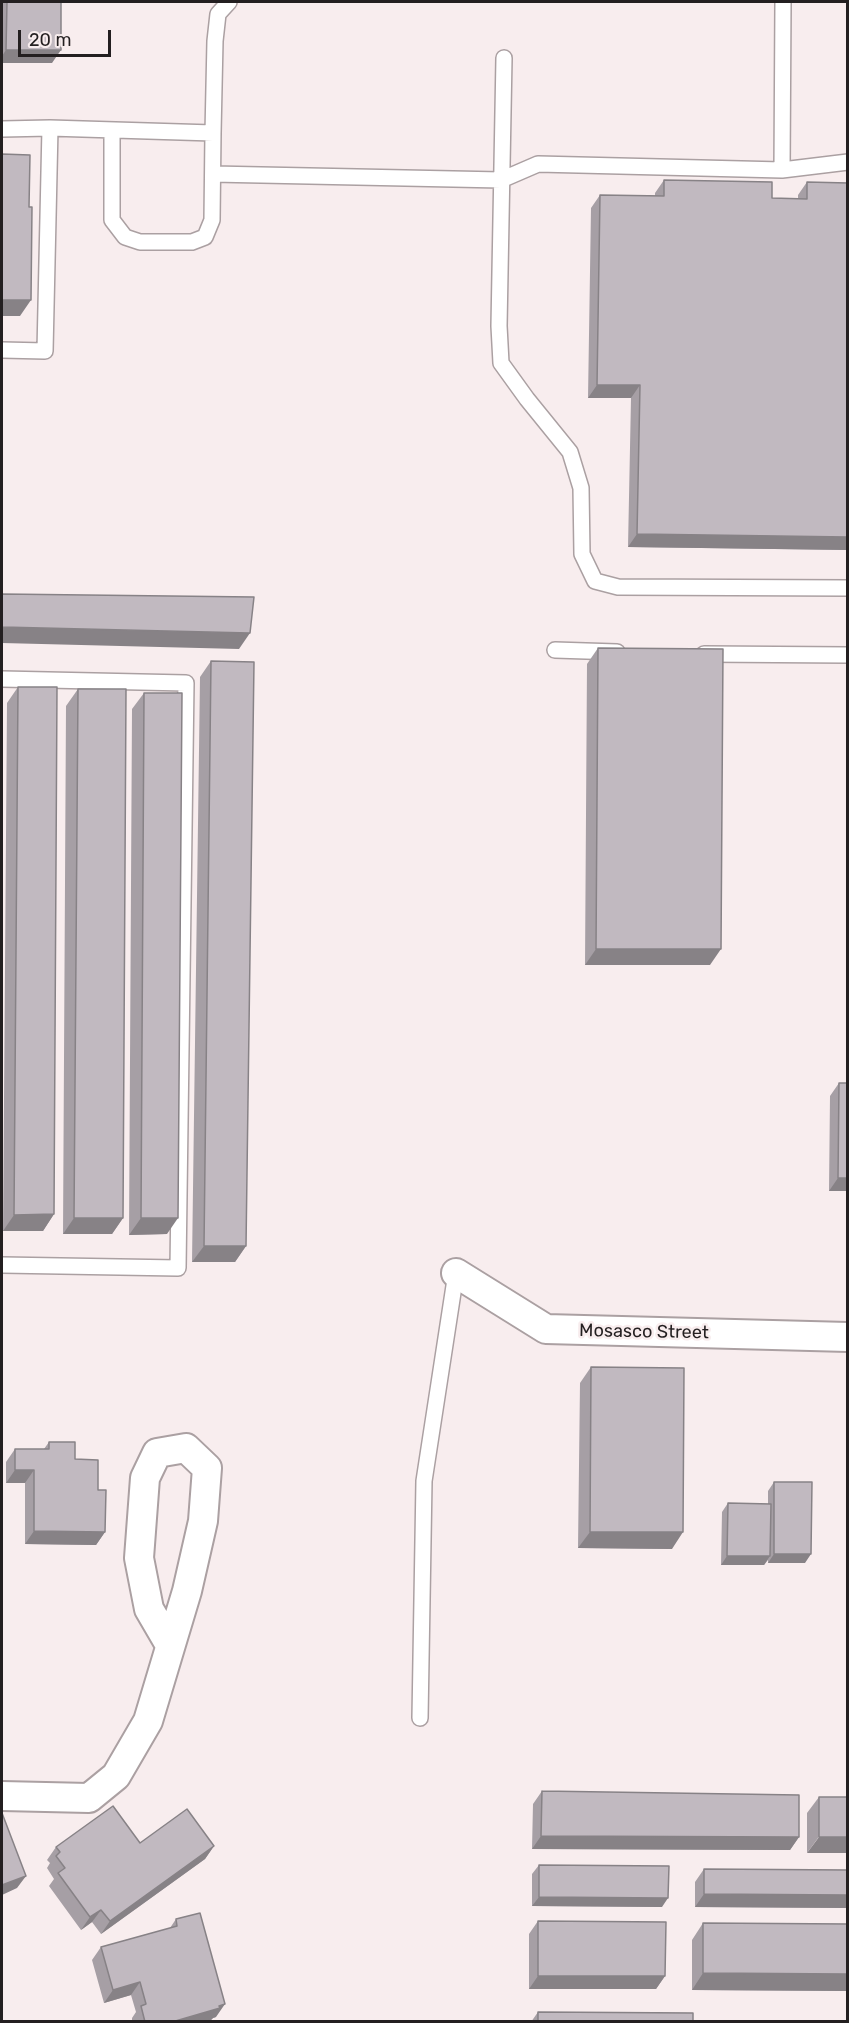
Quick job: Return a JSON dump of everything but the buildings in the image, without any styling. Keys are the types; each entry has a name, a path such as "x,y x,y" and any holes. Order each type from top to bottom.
{"street":[{"name":"Mosasco Street","path":"456,1273 546,1329 848,1336"},
{"path":"2,1796 89,1798 116,1776 148,1721 187,1591 204,1510 207,1468 186,1448 157,1453 145,1478 139,1558 149,1609 170,1645"}],"lane":[{"path":"112,130 112,220 125,237 140,242 192,242 205,237 212,220 215,41 218,14 229,2"},
{"path":"782,170 783,2"},
{"path":"504,58 499,326 501,363 570,452 581,488 582,554 595,582 618,587 848,588"},
{"path":"2,129 50,128 213,133"},
{"path":"2,350 45,351 50,128"},
{"path":"213,174 501,180 537,164 782,170 848,162"},
{"path":"555,650 635,652"},
{"path":"692,654 848,655"},
{"path":"2,679 186,683 178,1268 2,1265"},
{"path":"420,1718 424,1481 456,1273"}]}
